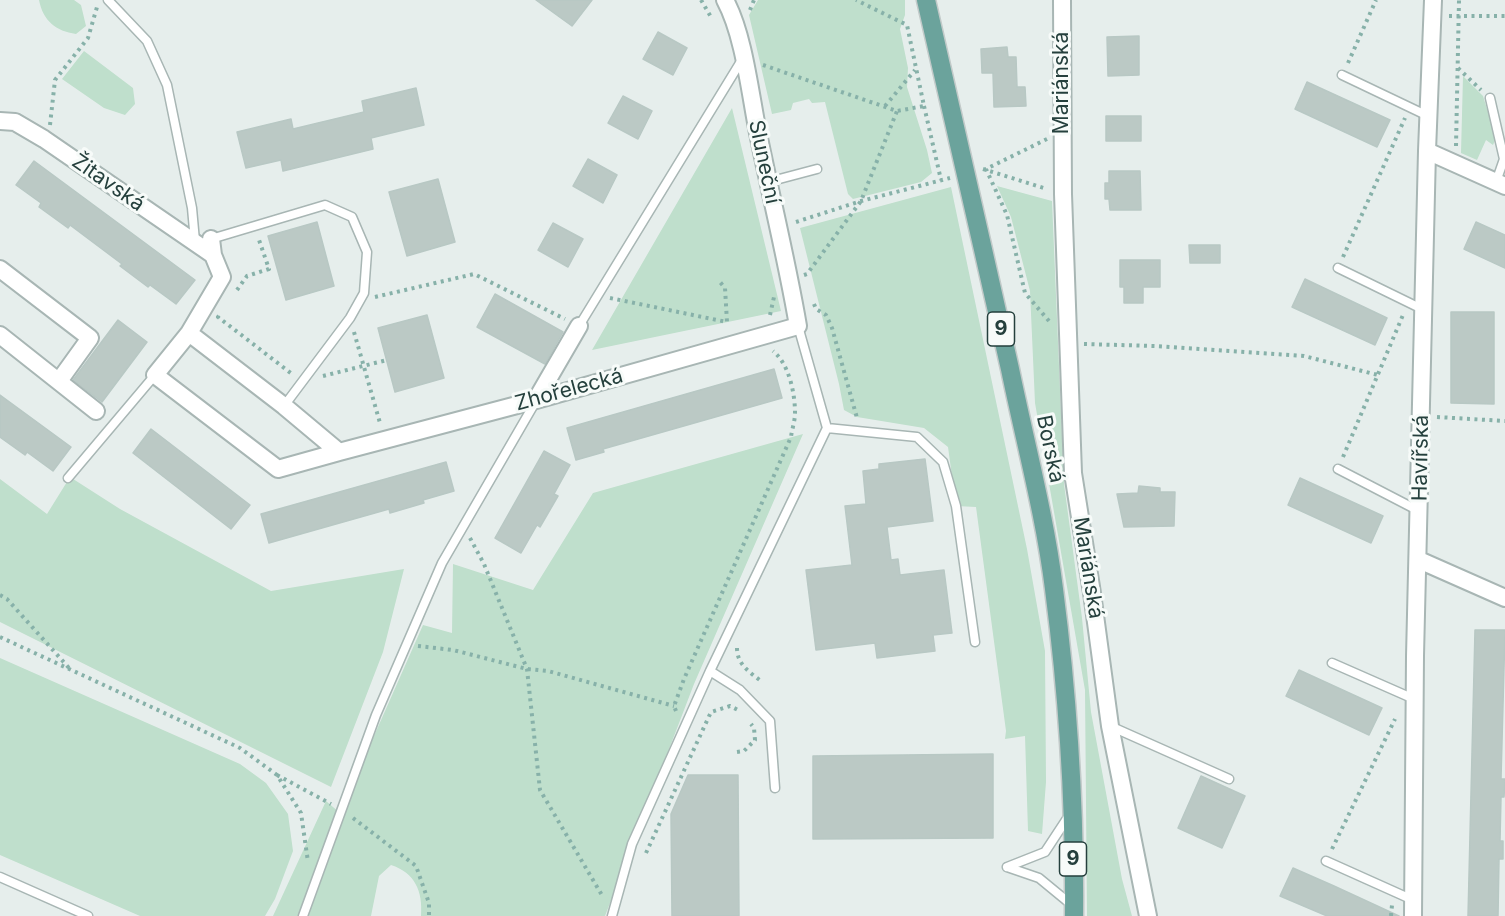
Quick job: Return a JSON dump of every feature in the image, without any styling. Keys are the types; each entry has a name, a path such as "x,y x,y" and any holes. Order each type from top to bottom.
{"main road":[{"name":"Borská","path":"926,0 1035,486 1054,587 1062,661 1072,811 1074,912"}],"street":[{"name":"Sluneční","path":"725,0 731,11 743,58 790,278 798,326"},
{"name":"Mariánská","path":"1062,0 1063,194 1074,343 1072,473 1092,593 1110,726 1148,916"},
{"name":"Havířská","path":"1413,908 1415,699 1427,151 1433,8"},
{"name":"Žitavská","path":"0,121 15,122 44,139 206,246"},
{"path":"1427,151 1500,184"},
{"path":"155,375 189,333 222,277 206,246"},
{"path":"0,269 90,338 59,381"},
{"path":"536,400 579,326"},
{"name":"Zhořelecká","path":"155,375 278,469 536,400 798,326"},
{"path":"189,333 284,406 339,452"},
{"path":"0,335 96,411"},
{"path":"1419,560 1505,598"}],"lane":[{"path":"108,0 147,41 166,85 192,208 206,246 255,226 325,205 352,217 367,252 364,293 350,318 284,406"},
{"path":"579,326 743,58"},
{"path":"1342,75 1429,116"},
{"path":"1490,98 1504,159 1500,184"},
{"path":"768,182 817,169"},
{"path":"1338,268 1424,310"},
{"path":"613,915 632,844 710,671 827,428 798,326"},
{"path":"68,478 155,375"},
{"path":"303,916 376,715 442,563 536,400"},
{"path":"827,428 917,438 943,462 956,506 975,642"},
{"path":"1338,468 1420,511"},
{"path":"1332,663 1415,699"},
{"path":"710,671 740,690 770,721 774,788"},
{"path":"1110,726 1229,779"},
{"path":"1072,811 1045,852 1007,867 1039,878 1074,912"},
{"path":"1326,861 1413,908"},
{"path":"0,877 88,916"}],"path":[{"path":"44,139 51,123 55,80 88,38 99,0"},
{"path":"700,0 716,25"},
{"path":"856,0 907,25 941,180"},
{"path":"1342,75 1376,0"},
{"path":"1456,164 1459,0"},
{"path":"1433,8 1459,16 1505,16"},
{"path":"743,58 897,111 924,106"},
{"path":"1458,68 1490,98"},
{"path":"885,106 916,69"},
{"path":"1338,268 1410,107"},
{"path":"790,278 807,274 861,201 897,111"},
{"path":"778,227 861,201 986,169 1051,137"},
{"path":"986,169 1063,194"},
{"path":"986,169 1007,215 1025,293 1074,343 1304,356 1378,375"},
{"path":"236,292 247,276 269,269 255,226"},
{"path":"360,301 474,274 579,326"},
{"path":"597,295 727,322 725,288 720,282"},
{"path":"813,297 816,309 826,315 832,328 856,417 857,430"},
{"path":"1338,468 1408,302"},
{"path":"224,309 218,317 302,381 387,360"},
{"path":"350,318 384,439"},
{"path":"680,719 674,706 684,679 791,437 795,414 789,377 780,356 768,346"},
{"path":"1422,416 1505,420"},
{"path":"463,527 484,564 527,669 540,790 613,915"},
{"path":"0,595 7,599 71,670"},
{"path":"0,637 240,748 277,775 342,810 416,867 429,903 429,916"},
{"path":"406,645 453,650 527,669 548,670 674,706"},
{"path":"642,862 711,712 730,706 742,711"},
{"path":"1326,861 1396,716"},
{"path":"737,752 744,751 755,740 754,728 748,720"},
{"path":"277,775 301,813 308,863"}],"green space":[{"path":"39,0 74,0 81,5 86,26 76,34 51,24"},
{"path":"758,0 905,0 905,15 900,29 908,68 907,87 932,173 921,182 853,199 848,194 825,102 812,103 809,99 793,103 791,110 772,114 749,15"},
{"path":"84,51 133,88 135,104 125,115 104,108 62,79"},
{"path":"1463,76 1483,96 1496,138 1493,145 1486,140 1477,160 1461,153"},
{"path":"732,108 781,311 592,350"},
{"path":"997,186 1052,201 1064,484 1082,618 1091,712 1122,879 1132,916 1087,916 1085,690 1035,403 1030,291 1011,217"},
{"path":"951,187 1027,549 1045,651 1046,782 1042,834 1028,831 1025,736 1005,739 1006,731 976,507 956,506 948,447 924,428 857,417 844,410 800,228"},
{"path":"803,434 694,684 605,916 421,916 421,899 416,884 406,873 391,865 379,876 371,916 273,916 326,801 340,813 423,625 452,633 453,564 533,590 593,493"},
{"path":"70,477 120,509 271,591 404,569 383,652 331,787 0,622 0,479 47,514"},
{"path":"0,658 240,764 266,783 288,814 293,851 275,899 265,916 140,916 0,855"}],"building":[{"path":"536,0 592,0 572,26"},
{"path":"658,32 687,48 673,75 643,59"},
{"path":"1139,36 1139,75 1108,76 1107,37"},
{"path":"1007,47 1008,57 1016,57 1017,87 1025,87 1026,106 994,107 993,73 982,73 981,49"},
{"path":"1307,82 1390,120 1377,147 1295,109"},
{"path":"416,88 424,125 371,138 373,149 283,171 281,160 246,168 237,132 291,119 293,129 364,112 362,101"},
{"path":"623,96 652,111 638,139 608,123"},
{"path":"1106,116 1141,116 1141,141 1106,141"},
{"path":"588,159 617,175 603,203 573,186"},
{"path":"34,161 195,280 176,304 150,285 148,287 120,266 122,264 70,225 68,228 39,207 41,203 16,185"},
{"path":"1109,171 1140,171 1141,210 1110,210 1109,199 1105,199 1105,183 1109,183"},
{"path":"438,179 455,242 407,256 389,192"},
{"path":"317,222 334,286 286,300 268,236"},
{"path":"1476,222 1505,235 1505,268 1464,249"},
{"path":"553,223 583,239 568,267 538,250"},
{"path":"1189,245 1220,245 1220,263 1190,263"},
{"path":"1120,260 1160,260 1160,287 1143,287 1143,303 1124,303 1124,287 1120,287"},
{"path":"1305,279 1387,318 1375,345 1292,307"},
{"path":"495,294 563,332 545,364 477,327"},
{"path":"1451,312 1494,312 1494,404 1451,403"},
{"path":"427,315 444,378 395,392 378,328"},
{"path":"118,320 147,342 102,402 73,380"},
{"path":"774,369 782,398 603,449 604,452 576,460 567,428"},
{"path":"0,395 71,447 53,471 27,452 25,455 0,437"},
{"path":"151,429 250,505 231,529 133,453"},
{"path":"544,451 570,465 554,494 558,496 540,527 537,525 521,553 495,538"},
{"path":"925,459 933,521 887,527 891,560 898,559 900,575 944,570 952,633 933,635 935,651 877,658 875,643 816,650 806,570 852,565 845,506 866,504 863,471 879,469 879,464"},
{"path":"446,462 454,491 390,513 389,509 269,543 261,514"},
{"path":"1300,478 1383,516 1371,543 1288,505"},
{"path":"1139,486 1160,488 1160,492 1175,492 1174,526 1124,527 1117,494 1138,493"},
{"path":"1475,630 1505,630 1501,779 1505,779 1504,797 1501,797 1500,841 1503,841 1503,859 1499,859 1498,916 1468,916"},
{"path":"1299,670 1382,708 1369,735 1286,696"},
{"path":"993,754 993,838 813,839 813,756"},
{"path":"688,775 738,775 739,916 672,916 671,814"},
{"path":"1201,776 1245,796 1222,848 1178,828"},
{"path":"1293,868 1399,916 1327,916 1280,896"}]}
